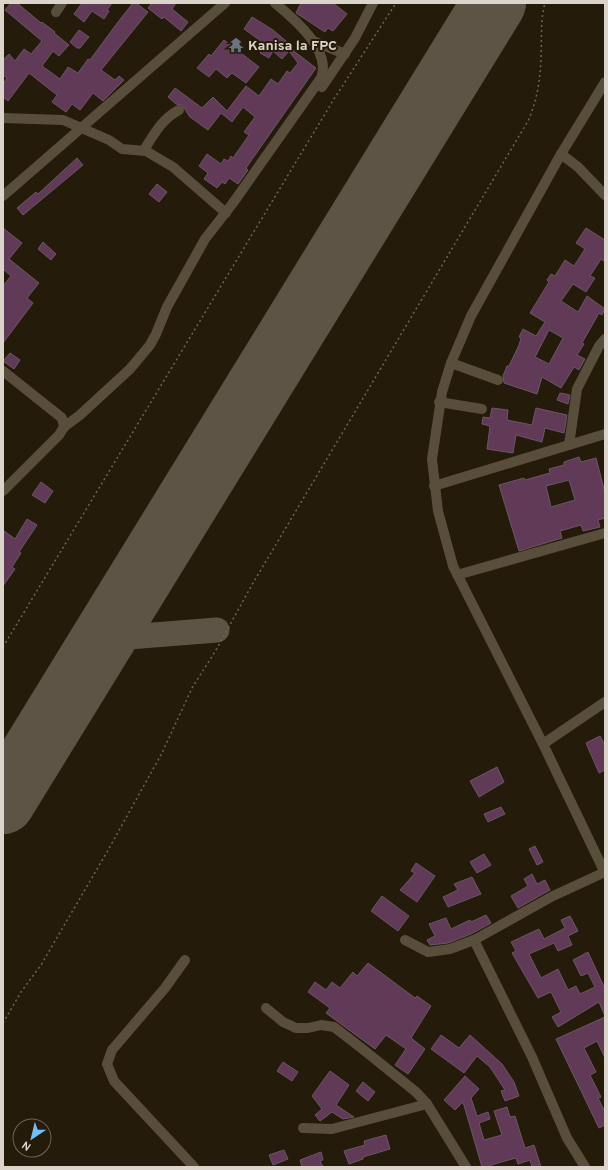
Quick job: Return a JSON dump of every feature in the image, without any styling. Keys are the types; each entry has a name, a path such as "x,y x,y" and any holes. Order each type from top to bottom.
{"street":[{"path":"56,12 62,3"},
{"path":"3,196 225,3"},
{"path":"3,491 59,435 64,426 80,415 130,369 142,355 154,337 167,307 179,288 197,251 226,213 287,124 309,97 321,78 324,67 312,41 295,21 275,3"},
{"path":"309,97 321,88 345,54 373,3"},
{"path":"312,41 345,54"},
{"path":"405,940 428,952 450,949 474,940 604,867 457,575 443,534 434,486 432,459 439,402 451,363 471,316 561,154 605,82"},
{"path":"144,150 161,124 168,116 179,110"},
{"path":"3,118 62,120 108,140 122,149 144,150 172,167 226,213"},
{"path":"561,154 589,178 605,195"},
{"path":"569,445 577,390 599,346 605,339"},
{"path":"451,363 498,380"},
{"path":"3,371 62,418 64,426"},
{"path":"439,402 482,409"},
{"path":"434,486 605,434"},
{"path":"457,575 605,533"},
{"path":"543,744 605,702"},
{"path":"474,940 532,1057 567,1138 585,1167"},
{"path":"185,960 165,988 112,1050 106,1064 114,1081 194,1167"},
{"path":"266,1008 283,1022 296,1028 308,1028 321,1025 334,1028 416,1092 427,1104 464,1167"},
{"path":"302,1128 332,1130 427,1104"}],"path":[{"path":"3,647 334,99 396,3"},
{"path":"3,1023 21,992 41,966 107,852 162,754 192,688 216,650 253,583 528,122 535,104 539,86 542,25 545,3"}],"building":[{"path":"11,3 17,3 41,23 42,22 55,32 54,33 69,45 59,56 53,51 42,66 60,79 68,67 78,73 88,59 90,60 133,3 136,3 148,12 101,70 115,80 119,76 124,80 103,101 93,93 80,110 72,104 66,112 52,102 57,95 29,73 8,101 3,97 3,84 7,78 3,75 3,60 9,54 15,61 24,49 31,54 42,41 5,10"},
{"path":"82,3 112,3 107,10 109,11 104,19 92,11 84,22 74,14"},
{"path":"152,3 176,3 172,9 188,22 181,31 164,17 162,19 148,8"},
{"path":"301,3 333,3 347,14 333,31 328,28 325,32 296,13"},
{"path":"252,17 273,30 293,47 291,49 316,68 246,168 248,170 238,184 229,178 225,184 222,182 217,188 204,179 208,173 199,166 207,154 221,164 224,159 228,161 231,156 233,158 249,135 244,132 255,117 243,107 232,122 221,113 208,130 190,117 182,105 176,104 168,97 175,88 202,108 213,97 227,111 246,86 259,96 271,79 278,84 287,71 290,73 298,63 289,51 282,59 273,51 269,58 260,53 265,44 244,29"},
{"path":"79,30 89,37 80,48 77,48 70,42"},
{"path":"224,40 259,67 246,83 232,73 227,78 216,69 209,77 197,68 209,54 211,56"},
{"path":"77,158 83,165 23,215 17,208 36,192 38,194"},
{"path":"157,184 167,192 159,202 149,194"},
{"path":"3,228 22,243 9,259 39,283 27,298 33,303 3,343 3,286 11,276 3,269"},
{"path":"586,228 605,240 605,262 601,259 590,276 595,278 586,292 573,284 561,301 578,312 587,296 605,309 602,315 599,313 577,355 585,359 579,370 574,367 561,388 542,377 537,394 504,383 503,376 519,345 521,338 519,337 523,329 536,336 545,322 530,313 549,282 547,280 551,274 555,276 565,260 574,266 585,249 576,243","holes":["549,330 563,338 549,364 535,357"]},
{"path":"43,242 56,254 51,260 38,249"},
{"path":"10,353 20,360 14,369 3,361"},
{"path":"560,393 570,395 568,404 557,400"},
{"path":"492,408 508,410 507,420 532,425 536,408 567,415 564,433 545,428 542,442 516,435 513,453 487,449 490,426 482,424 483,417 490,418"},
{"path":"579,457 581,462 596,458 605,493 605,518 598,520 600,527 583,531 581,525 560,531 562,538 519,551 499,485 550,473 549,469 564,465 564,462","holes":["569,480 575,500 551,507 546,486"]},
{"path":"41,482 53,491 45,503 32,495"},
{"path":"27,519 37,525 19,552 21,553 12,567 15,569 3,586 3,530 15,539"},
{"path":"600,736 605,745 605,770 599,773 586,743"},
{"path":"497,767 504,782 479,797 470,781"},
{"path":"501,807 505,814 488,822 484,814"},
{"path":"535,846 543,862 537,865 529,849"},
{"path":"484,854 491,865 477,873 470,862"},
{"path":"416,863 435,876 417,902 400,890 415,873 411,871"},
{"path":"532,874 537,884 545,880 550,890 518,908 511,896 528,886 524,879"},
{"path":"472,877 481,894 448,907 443,897 458,890 454,884"},
{"path":"382,896 409,916 398,931 371,911"},
{"path":"486,915 491,923 471,934 448,943 430,945 427,940 435,936 429,924 446,918 451,929 470,920 471,922"},
{"path":"570,916 578,931 568,936 572,945 558,951 554,943 529,954 541,978 558,969 568,990 576,986 580,994 595,987 588,973 581,976 573,960 588,952 605,989 605,1016 599,1002 558,1027 552,1017 561,1012 551,992 538,998 512,953 516,951 511,942 539,929 544,939 565,928 561,920"},
{"path":"368,963 415,998 417,996 431,1006 411,1038 425,1049 408,1074 395,1065 406,1049 386,1035 375,1049 326,1013 330,1008 308,992 315,982 326,990 332,982 340,988 353,972 357,976"},
{"path":"605,1017 605,1058 597,1041 584,1048 596,1072 590,1075 601,1097 598,1098 605,1112 605,1125 599,1128 556,1039"},
{"path":"441,1035 459,1048 470,1035 502,1064 514,1082 519,1096 505,1101 501,1091 505,1090 490,1067 477,1056 464,1073 431,1049"},
{"path":"283,1062 298,1072 292,1081 277,1071"},
{"path":"330,1071 349,1085 336,1105 354,1117 343,1119 332,1112 320,1121 315,1115 322,1109 312,1096"},
{"path":"465,1076 479,1089 471,1098 477,1116 488,1112 490,1119 479,1123 484,1140 502,1135 494,1111 507,1107 510,1117 515,1116 525,1148 534,1145 541,1167 532,1167 530,1160 518,1164 516,1158 491,1165 492,1167 482,1167 463,1102 455,1110 444,1100"},
{"path":"363,1082 375,1092 368,1101 356,1091"},
{"path":"386,1135 390,1149 363,1157 363,1159 349,1164 344,1151 365,1145 364,1141"},
{"path":"284,1150 288,1159 273,1165 269,1155"},
{"path":"321,1152 323,1160 320,1161 323,1167 302,1167 300,1160"}],"taxiway":[{"path":"103,639 217,630"}],"runway":[{"path":"3,802 494,3"}],"place":[{"name":"Kanisa la FPC","path":"236,45"}]}
